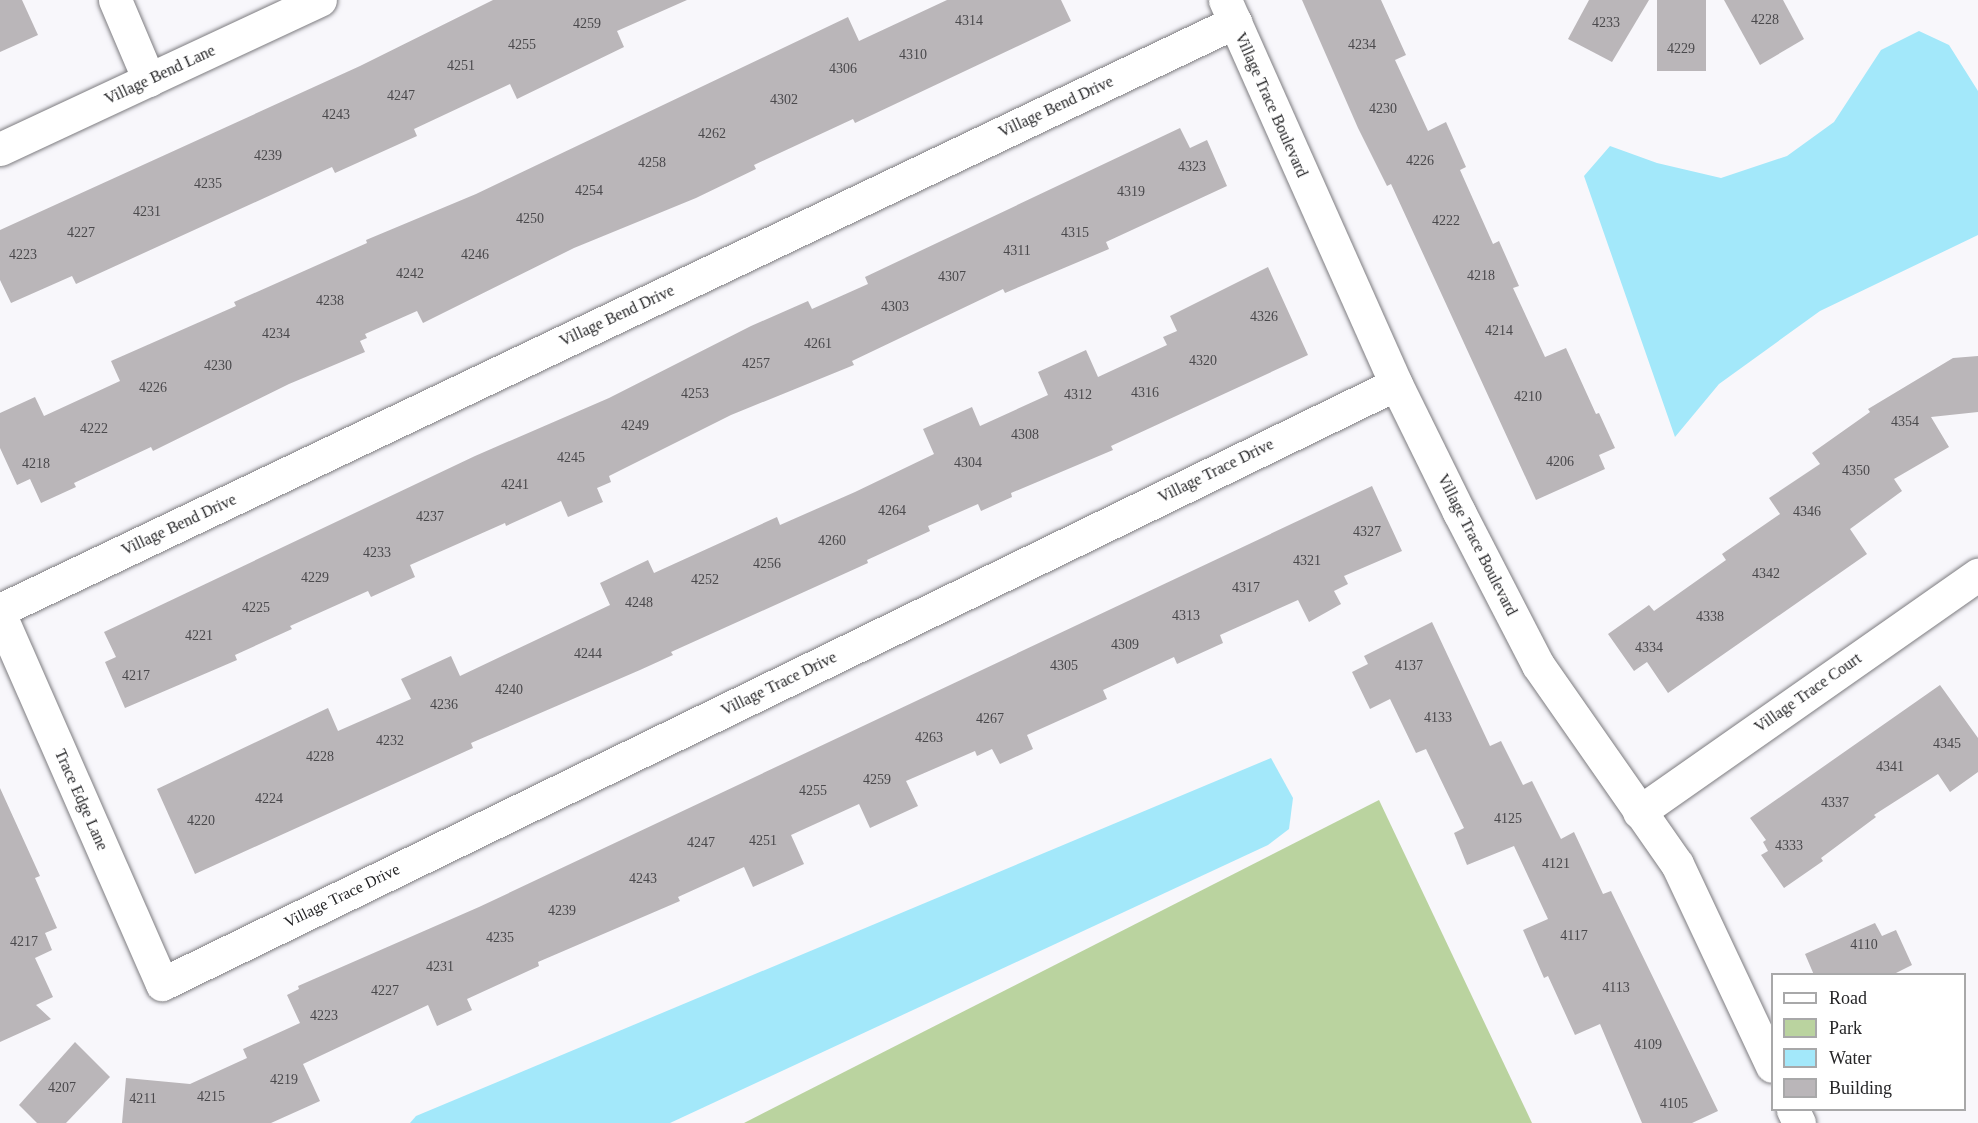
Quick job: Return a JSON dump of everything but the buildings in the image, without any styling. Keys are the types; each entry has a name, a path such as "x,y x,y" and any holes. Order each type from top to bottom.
{"street":[{"path":"115,0 149,80"},
{"name":"Village Bend Lane","path":"0,149 320,0"},
{"name":"Village Trace Boulevard","path":"1230,11 1396,384 1538,665 1677,864 1771,1062"},
{"name":"Village Bend Drive","path":"0,610 1230,11"},
{"name":"Village Trace Drive","path":"162,984 1396,384"},
{"name":"Village Trace Court","path":"1639,812 1978,575"},
{"name":"Trace Edge Lane","path":"0,615 162,984"}],"green space":[{"path":"1379,800 1532,1123 744,1123"}],"water":[{"path":"1919,31 1949,45 1978,91 1978,235 1820,311 1719,384 1675,437 1584,176 1610,146 1657,163 1721,178 1787,156 1834,122 1881,50"},
{"path":"1271,758 1293,798 1289,829 1268,845 670,1123 410,1123 416,1116"}]}
